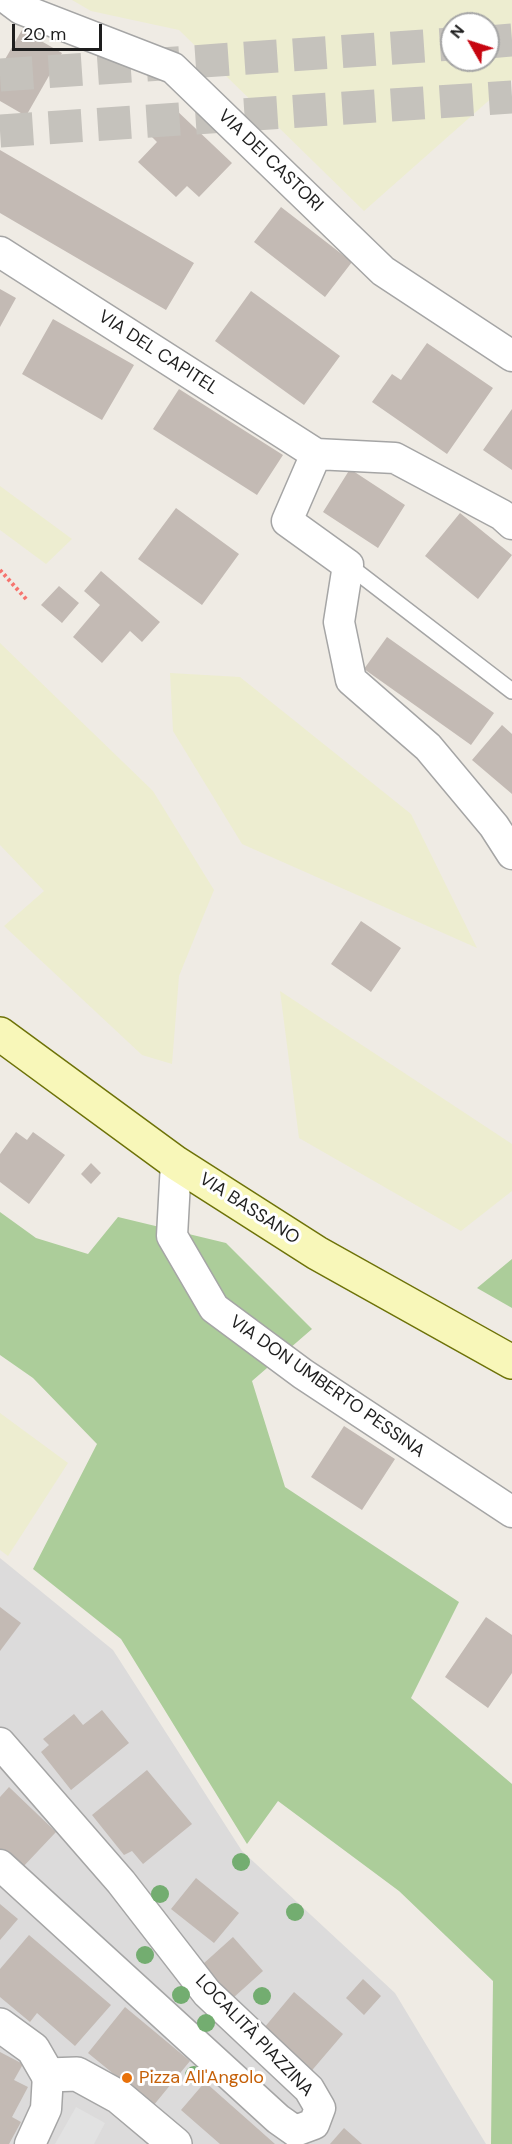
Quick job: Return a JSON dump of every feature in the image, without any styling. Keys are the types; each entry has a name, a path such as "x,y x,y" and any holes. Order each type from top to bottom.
{"main road":[{"name":"VIA BASSANO","path":"0,1034 176,1162 317,1253 512,1362"}],"street":[{"name":"VIA DEI CASTORI","path":"9,0 21,9 173,68 384,271 512,356"},
{"name":"VIA DEL CAPITEL","path":"0,252 316,454 395,458 502,515 512,525"},
{"path":"316,454 287,521 348,565 339,622 351,680 428,747 494,826 512,854"},
{"name":"VIA DON UMBERTO PESSINA","path":"176,1162 172,1236 214,1308 303,1374 512,1512"},
{"name":"LOCALITÀ PIAZZINA","path":"0,1743 121,1882 207,1993 309,2089 321,2108 314,2124 295,2131 278,2119 0,1865"},
{"path":"0,2025 33,2049 48,2075 46,2109 30,2144"},
{"path":"48,2075 77,2074 119,2097 175,2144"}],"lane":[{"path":"348,565 512,691"}],"path":[{"path":"0,570 27,600"}],"shaded area":[{"path":"0,1558 113,1650 242,1851 395,1993 486,2144 0,2144"},
{"path":"76,2107 105,2123 94,2144 55,2144"}],"green space":[{"path":"72,0 512,0 512,80 364,211 179,30 91,11"},
{"path":"0,486 72,539 46,564 0,530"},
{"path":"0,643 153,791 214,890 179,976 172,1064 142,1055 4,926 44,891 0,845"},
{"path":"170,673 240,677 411,814 477,948 242,844 173,731"},
{"path":"280,991 512,1144 512,1191 461,1231 299,1138"},
{"path":"0,1212 36,1238 88,1254 118,1217 226,1243 312,1329 252,1381 285,1487 459,1602 411,1698 512,1784 512,2144 491,2144 493,1981 399,1891 278,1801 247,1844 121,1639 33,1569 97,1444 33,1378 0,1355"},
{"path":"512,1259 512,1308 477,1288"},
{"path":"0,1413 68,1463 8,1556 0,1550"}],"building":[{"path":"22,30 62,53 26,116 0,101 0,68"},
{"path":"174,108 232,163 199,197 187,186 176,197 138,162 157,142 150,135"},
{"path":"0,150 194,263 166,310 0,213"},
{"path":"281,207 352,262 325,297 254,242"},
{"path":"0,289 16,298 0,327"},
{"path":"251,291 340,356 304,405 215,341"},
{"path":"53,319 134,365 102,420 22,374"},
{"path":"427,343 493,388 447,454 372,402 392,374 401,380"},
{"path":"179,389 283,455 257,495 153,429"},
{"path":"512,409 512,470 483,450"},
{"path":"350,469 405,505 378,548 323,512"},
{"path":"176,508 239,554 202,605 138,559"},
{"path":"460,513 512,555 478,599 425,556"},
{"path":"101,571 160,622 142,642 130,631 102,663 73,637 100,605 84,591"},
{"path":"59,586 79,603 62,623 41,605"},
{"path":"387,637 494,713 471,745 364,669"},
{"path":"502,725 512,734 512,794 472,760"},
{"path":"361,921 401,948 371,992 331,964"},
{"path":"16,1132 27,1140 33,1132 65,1155 29,1204 0,1182 0,1154"},
{"path":"91,1163 101,1173 91,1184 81,1174"},
{"path":"344,1426 395,1459 362,1510 311,1477"},
{"path":"0,1607 21,1623 0,1651"},
{"path":"486,1617 512,1635 512,1673 488,1708 445,1677"},
{"path":"102,1710 129,1743 71,1790 41,1752 49,1745 43,1739 74,1714 83,1725"},
{"path":"147,1770 192,1824 143,1864 132,1851 124,1855 92,1815"},
{"path":"9,1787 56,1832 21,1869 0,1849 0,1797"},
{"path":"196,1878 239,1913 214,1943 171,1909"},
{"path":"0,1904 18,1919 0,1940"},
{"path":"29,1935 111,2005 75,2046 37,2013 30,2022 0,1997 0,1969"},
{"path":"233,1937 263,1971 233,1998 203,1964"},
{"path":"363,1979 381,1996 364,2015 346,1998"},
{"path":"294,1992 343,2034 308,2075 259,2034"},
{"path":"125,2007 190,2061 153,2106 88,2053"},
{"path":"0,2052 23,2064 14,2080 28,2087 12,2117 21,2122 9,2144 0,2144"},
{"path":"205,2082 275,2144 220,2144 181,2110"},
{"path":"344,2128 362,2144 330,2144"}],"tunnel":[{"path":"500,41 512,40"},
{"path":"0,75 440,45"},
{"path":"0,131 512,97"}],"place":[{"name":"Pizza All'Angolo","path":"127,2078"}]}
